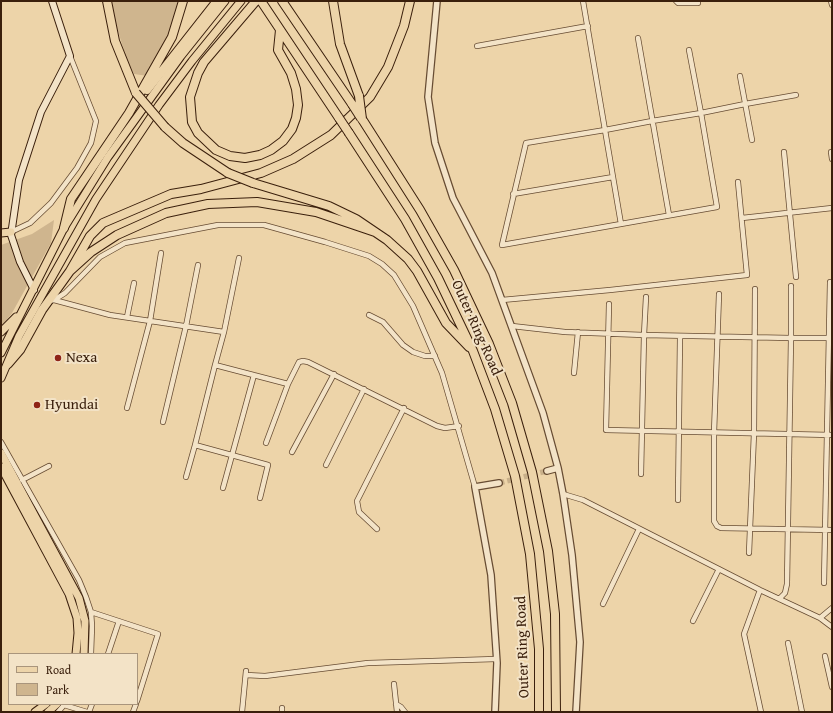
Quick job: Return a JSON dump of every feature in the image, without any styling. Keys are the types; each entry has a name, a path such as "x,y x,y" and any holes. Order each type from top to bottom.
{"highway":[{"path":"107,1 115,41 136,93 165,127 183,144 228,173 253,183 329,206 345,217 375,232 387,240 408,259 417,271 446,323 473,351"},
{"path":"129,113 172,37 183,1"},
{"path":"64,228 71,199 129,113 217,1"},
{"path":"256,1 204,62 198,73 192,91 190,110 192,122 198,133 216,150 230,156 245,158 260,155 271,150 283,141 292,129 296,118 298,105 296,89 291,73 278,50 280,30"},
{"name":"Outer Ring Road","path":"282,1 362,119 435,235 466,294 489,344 512,403 526,449 548,551 557,648 556,712"},
{"path":"333,1 340,44 360,96 362,119"},
{"path":"8,364 20,350 70,271 90,236 103,223 171,194 201,189 261,173 293,159 332,136 370,97 388,67 404,26 410,1"},
{"name":"Outer Ring Road","path":"263,4 349,133 419,244 447,294 473,351 489,392 509,454 530,554 539,649 539,712"},
{"path":"70,271 91,252 117,235 156,216 193,206 257,202 345,217"}],"main road":[{"path":"34,290 20,262 11,232 19,180 41,112 70,56 52,1"},
{"path":"1,353 64,228 108,157 149,98 225,1"},
{"path":"1,378 19,336 96,199 159,105 192,61 241,1"},
{"path":"149,98 159,105"},
{"path":"1,233 11,232"},
{"path":"1,332 6,329 25,307"},
{"path":"1,453 79,598 85,621 84,653"},
{"path":"1,467 69,594 77,618 78,633 76,653"},
{"path":"35,712 45,705"},
{"path":"48,712 61,705"}],"street":[{"path":"437,1 428,97 435,143 454,198 492,273 512,326 543,414 564,494 572,555 580,642 576,712"},
{"path":"583,1 621,224"},
{"path":"676,1 678,3 698,3"},
{"path":"831,1 832,5"},
{"path":"477,46 588,26"},
{"path":"638,38 669,215"},
{"path":"690,50 700,113 717,207 502,245 526,143 605,130 700,113 796,95"},
{"path":"11,232 30,223 52,203 77,168 91,142 96,121 70,56"},
{"path":"740,76 752,140"},
{"path":"784,152 796,277"},
{"path":"831,152 832,159"},
{"path":"514,194 613,177"},
{"path":"502,300 747,275 738,182"},
{"path":"742,218 832,208"},
{"path":"51,301 65,293 100,257 125,244 218,226 264,226 325,242 369,256 382,264 394,275 413,306 442,373 459,426 475,487 491,574 496,659 495,712"},
{"path":"127,408 150,321 161,253"},
{"path":"186,477 224,332 239,258"},
{"path":"163,422 186,326 198,265"},
{"path":"824,583 830,435 830,282"},
{"path":"127,317 134,283"},
{"path":"779,599 785,592 787,584 791,286"},
{"path":"749,553 754,433 755,289"},
{"path":"719,294 714,433 714,521 717,526 721,528 832,530"},
{"path":"641,474 646,296"},
{"path":"51,301 110,315 224,332"},
{"path":"609,304 610,334 605,429 830,435"},
{"path":"369,315 383,322 403,345 413,352 424,356 435,356"},
{"path":"512,326 578,332 680,337 718,336 754,338 830,338"},
{"path":"574,373 578,332"},
{"path":"678,500 680,337"},
{"path":"266,443 288,384 299,362 303,360 404,408 437,426 452,428 459,426"},
{"path":"216,365 288,384"},
{"path":"292,452 334,374"},
{"path":"223,488 254,375"},
{"path":"326,465 364,389"},
{"path":"377,529 359,512 357,501 404,408"},
{"path":"1,442 79,580 91,612 91,653"},
{"path":"195,445 268,465 260,498"},
{"path":"22,480 48,466"},
{"path":"547,471 558,468"},
{"path":"475,487 499,483"},
{"path":"564,494 578,498 760,590 820,618 832,627"},
{"path":"603,604 639,529"},
{"path":"693,621 719,569"},
{"path":"760,590 744,634 760,712"},
{"path":"820,618 832,608"},
{"path":"91,612 158,634 138,698"},
{"path":"108,653 119,621"},
{"path":"788,643 802,712"},
{"path":"824,656 832,687"},
{"path":"242,712 246,673 265,676 368,663 496,659"},
{"path":"394,684 396,712"},
{"path":"396,704 405,712"},
{"path":"66,705 88,712"}],"green space":[{"path":"112,1 179,1 173,26 164,48 148,76 134,74 127,60 116,25"},
{"path":"54,220 51,243 12,313 1,327 1,245 32,234"}],"tunnel":[{"path":"499,483 547,471"}],"place":[{"name":"Nexa","path":"58,358"},
{"name":"Hyundai","path":"37,405"}]}
